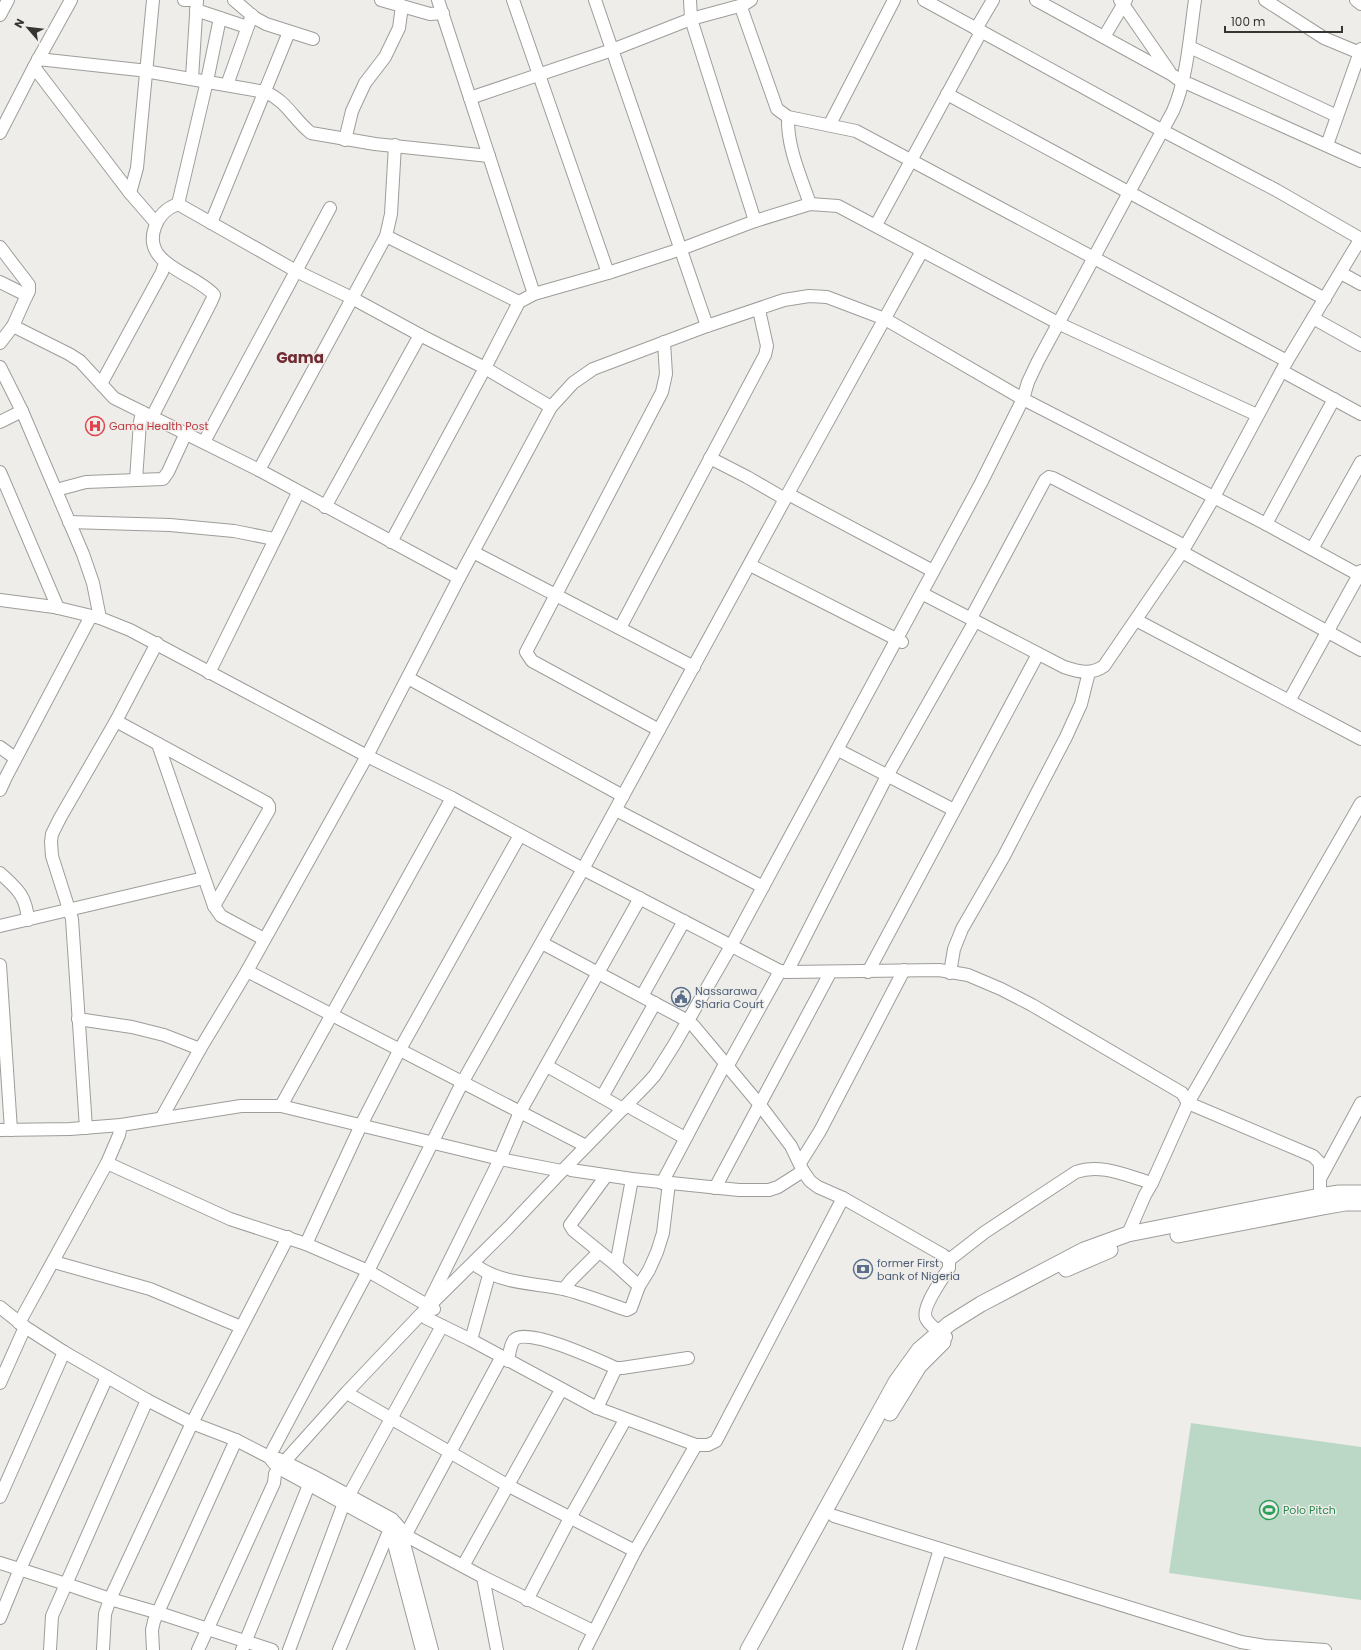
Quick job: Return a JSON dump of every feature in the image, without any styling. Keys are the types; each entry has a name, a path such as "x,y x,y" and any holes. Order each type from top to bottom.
{"main road":[{"path":"748,1650 896,1382 919,1350 943,1335 965,1325 1056,1274 1110,1250 1133,1243 1321,1201 1339,1193 1361,1193"},
{"path":"760,1650 903,1392 919,1366 943,1335 980,1304 1061,1260 1128,1234 1321,1201 1361,1203"}],"street":[{"path":"0,15 8,0"},
{"path":"0,133 3,119 71,0"},
{"path":"130,193 137,168 153,0"},
{"path":"184,0 197,3 220,18 249,13"},
{"path":"234,0 249,13 266,24 313,40"},
{"path":"381,0 430,14 443,13"},
{"path":"438,0 534,294"},
{"path":"513,0 608,273"},
{"path":"595,0 707,326"},
{"path":"690,0 691,19 755,221"},
{"path":"830,124 894,0"},
{"path":"924,0 1166,132 1276,190 1361,238 1284,366 1214,497 1183,549 1104,666 1094,672 1080,672 1064,667 927,596"},
{"path":"876,225 947,94 993,0"},
{"path":"1036,0 1185,83 1361,161"},
{"path":"280,1463 347,1392 509,1227 660,1078 842,752 933,571 1039,376 1061,324 1133,195 1166,132 1180,112 1186,99 1185,83 1195,0"},
{"path":"1188,67 1194,49 1202,0"},
{"path":"1265,0 1324,38 1360,51 1357,70 1337,116 1327,145"},
{"path":"1356,0 1361,4"},
{"path":"1104,37 1123,1 1171,74"},
{"path":"470,98 612,50 691,19 747,2"},
{"path":"747,2 742,10 777,109 788,117 830,124 856,131 1097,259 1284,366 1334,399 1361,414"},
{"path":"192,78 197,3"},
{"path":"345,140 352,111 365,83 385,58 399,28 402,6"},
{"path":"227,84 249,13"},
{"path":"178,204 220,18"},
{"path":"211,223 290,32"},
{"path":"1194,49 1337,116"},
{"path":"36,63 146,71 227,84 265,92 276,96 282,101 304,128 311,133 375,144 396,145 489,156"},
{"path":"36,63 130,193 156,223"},
{"path":"947,94 1325,299"},
{"path":"788,117 788,133 791,147 810,204"},
{"path":"259,470 386,236 391,214 396,145"},
{"path":"178,204 296,271 352,298 485,368 551,406"},
{"path":"136,480 140,422 147,414 214,295 165,263 153,246 152,235 156,223 163,212 178,204"},
{"path":"391,542 519,302 534,294 681,250 755,221 810,204 838,206 1061,324 1257,415"},
{"path":"204,442 330,208"},
{"path":"386,236 519,302"},
{"path":"0,247 29,285 29,291 13,326 0,342"},
{"path":"198,1650 274,1484 281,1479 280,1463 368,1271 462,1083 616,810 786,496 922,251"},
{"path":"101,384 162,272 165,263"},
{"path":"1341,273 1361,284"},
{"path":"0,282 24,294 26,297"},
{"path":"162,1117 200,1049 247,971 367,756 459,578 551,406 567,389 593,369 707,326 759,310 784,300 808,296 828,297 885,319 1026,400 1360,574 1289,701"},
{"path":"620,628 765,355 767,346 759,310"},
{"path":"1312,318 1361,345"},
{"path":"13,326 80,361 111,396 259,470 459,578"},
{"path":"325,507 420,335"},
{"path":"659,730 532,661 526,652 662,392 666,374 664,342"},
{"path":"0,367 4,385 22,411 83,554 93,583 96,617 15,758 0,790"},
{"path":"1266,524 1334,399"},
{"path":"734,947 763,887 899,640 927,596 987,486 1026,400"},
{"path":"0,422 22,411"},
{"path":"56,490 86,482 163,479 186,433"},
{"path":"710,458 933,571"},
{"path":"1312,550 1361,462"},
{"path":"0,472 58,608"},
{"path":"478,1267 490,1275 502,1279 564,1289 627,1310 631,1308 639,1286 649,1270 657,1252 663,1233 665,1183 685,1138 783,971 973,619 1045,480 1049,477 1183,549 1361,650"},
{"path":"209,672 298,492"},
{"path":"69,522 170,525 234,531 274,539"},
{"path":"473,552 694,667"},
{"path":"750,565 899,640"},
{"path":"0,600 58,608 96,617 157,643 367,756 452,798 583,869 783,971 830,973 940,970 968,975 1001,989 1032,1005 1182,1093 1188,1103 1313,1156 1319,1162 1320,1166 1319,1180 1321,1201"},
{"path":"1136,620 1361,739"},
{"path":"86,1128 72,919 52,856 51,838 60,818 116,721 157,643"},
{"path":"868,972 1038,654"},
{"path":"950,973 954,949 962,929 1004,856 1066,737 1081,704 1089,672"},
{"path":"408,678 623,796"},
{"path":"116,721 269,806 269,810 214,906"},
{"path":"158,744 214,906 221,916 264,939"},
{"path":"0,747 15,758"},
{"path":"842,752 954,810"},
{"path":"281,1106 452,798"},
{"path":"1128,1234 1188,1103 1361,803"},
{"path":"616,810 763,887"},
{"path":"306,1244 361,1126 399,1051 520,835"},
{"path":"0,873 20,891 27,908 28,920"},
{"path":"0,926 204,878"},
{"path":"280,1463 352,1396 426,1318 500,1159 520,1112 640,898"},
{"path":"642,996 684,920"},
{"path":"542,943 690,1023 760,1105 791,1146 810,1181 818,1187 843,1198 943,1255 949,1260"},
{"path":"0,965 6,1130 86,1128 121,1125 162,1117 241,1106 281,1106 500,1159 606,1176 739,1190 769,1190 778,1187 802,1167 904,970"},
{"path":"247,971 331,1016 586,1146"},
{"path":"715,1188 830,973"},
{"path":"602,1097 655,1003"},
{"path":"78,1019 132,1027 164,1035 200,1049"},
{"path":"547,1066 602,1097 685,1138"},
{"path":"1319,1180 1361,1103"},
{"path":"431,1307 478,1267 586,1146 628,1109"},
{"path":"0,1384 22,1325 107,1163 119,1135 121,1125"},
{"path":"107,1163 230,1219 306,1244 368,1271 431,1307"},
{"path":"949,1260 985,1232 1052,1186 1081,1170 1104,1169 1152,1183"},
{"path":"606,1176 570,1225 573,1230 639,1286"},
{"path":"616,1265 632,1179"},
{"path":"426,1318 471,1340 561,1390 598,1408 625,1420 696,1445 708,1446 716,1441 843,1198"},
{"path":"103,1650 105,1614 110,1599 192,1423 288,1238"},
{"path":"564,1289 599,1252"},
{"path":"943,1335 927,1322 925,1316 926,1308 949,1268 949,1260"},
{"path":"54,1262 150,1289 241,1327"},
{"path":"471,1340 490,1275"},
{"path":"0,1307 22,1325 64,1352 147,1400 192,1423 236,1440 346,1499 399,1533 527,1600 593,1631"},
{"path":"289,1650 346,1499 442,1326"},
{"path":"338,1650 399,1533 450,1452 505,1360 512,1343 516,1338 522,1337 547,1340 616,1368 688,1358"},
{"path":"0,1497 64,1352"},
{"path":"598,1408 616,1368"},
{"path":"0,1618 20,1569 107,1377"},
{"path":"463,1566 561,1390"},
{"path":"352,1396 507,1485 635,1551"},
{"path":"50,1650 52,1616 147,1400"},
{"path":"527,1600 570,1518 625,1420"},
{"path":"152,1650 152,1630 154,1621 159,1613 236,1440"},
{"path":"584,1650 635,1551 696,1445"},
{"path":"280,1463 309,1484 346,1499"},
{"path":"243,1645 309,1484"},
{"path":"834,1516 1241,1642 1265,1646 1325,1650"},
{"path":"399,1533 421,1649"},
{"path":"909,1650 940,1549"},
{"path":"0,1563 110,1599 208,1628 243,1645 272,1650"},
{"path":"483,1577 497,1650"}],"green space":[{"name":"Polo Pitch","path":"1191,1423 1361,1447 1361,1600 1169,1573"}],"place":[{"name":"Gama Health Post","path":"95,426"},
{"name":"Nassarawa Sharia Court","path":"681,997"},
{"name":"former First bank of Nigeria","path":"863,1269"},
{"name":"Polo Pitch","path":"1269,1510"}],"district":[{"name":"Gama","path":"300,357"}]}
